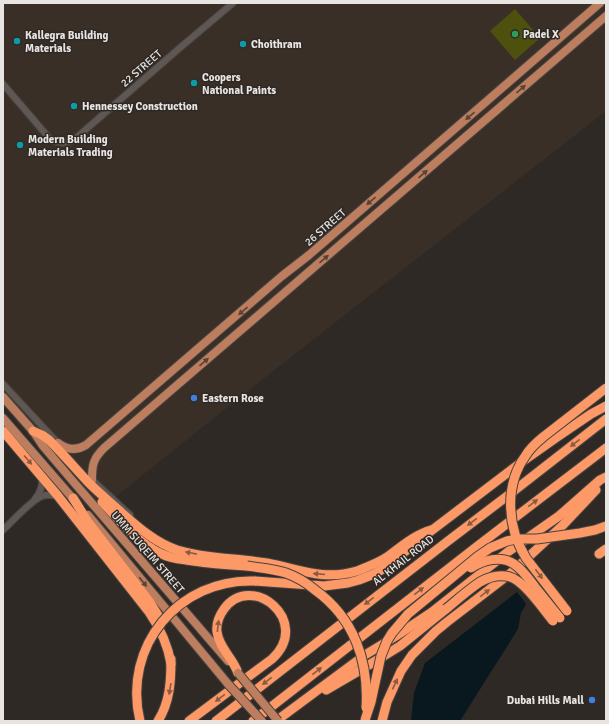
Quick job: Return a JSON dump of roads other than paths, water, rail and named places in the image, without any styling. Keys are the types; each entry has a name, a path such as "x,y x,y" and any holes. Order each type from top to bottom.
{"highway":[{"path":"567,611 526,558 517,541 511,519 510,506 514,478 525,455 533,446 606,388"},
{"path":"140,721 137,697 139,672 144,655 155,632 172,611 182,602 206,589 234,581 324,586 360,580 374,574 383,569 431,530 557,437 597,410 606,406"},
{"name":"AL KHAIL ROAD","path":"216,721 606,419"},
{"path":"3,431 58,496 156,622 165,641 171,664"},
{"path":"35,433 42,435 49,440 100,494 146,533 169,546 183,551 256,561 310,573 329,575 347,573 366,567 386,557 419,534 431,530"},
{"path":"35,433 48,443 123,524 150,548 168,557 177,559 209,564 247,566 277,570 294,576 319,592 331,603 349,626 363,660 366,690 365,721"},
{"path":"253,721 481,543 606,448"},
{"path":"277,721 365,655 432,612 509,551 559,516 600,480 606,479"},
{"path":"382,721 388,702 404,666 430,636 512,572 563,525 606,479"},
{"path":"73,498 86,519 149,601 161,619 167,632 171,652 171,679 169,695 164,711 158,721"},
{"path":"365,721 373,696 381,656 387,641 396,628 408,614 481,554 490,548 516,539 537,539 595,530 606,526"},
{"path":"291,710 379,659 410,638 480,582 492,577 509,576 516,580 556,619 522,571 513,563 504,560 481,562 456,579 442,586"},
{"path":"190,721 272,658 280,650 284,641 285,632 283,618 276,607 269,601 247,596 236,600 225,608 218,622 217,632 219,641 234,663 238,673"}],"main road":[{"name":"26 STREET","path":"58,443 69,449 78,449 86,445 282,276 309,255 600,3"},
{"path":"92,480 94,459 98,454 606,16"},
{"path":"306,276 300,266 309,255"},
{"path":"174,370 169,382 171,386 175,388"},
{"name":"UMM SUQEIM STREET","path":"3,397 35,433 57,464 238,673 277,721"},
{"name":"UMM SUQEIM STREET","path":"3,418 108,538 228,684 262,721"}],"street":[{"name":"22 STREET","path":"3,84 48,137 60,143 67,142 76,138 233,3"},
{"path":"3,384 92,480 133,517 146,533"},
{"path":"32,503 41,491 42,477"},
{"path":"3,530 32,503 44,495 58,496"}],"place":[{"name":"Padel X","path":"515,34"},
{"name":"Kallegra Building Materials","path":"17,41"},
{"name":"Choithram","path":"243,44"},
{"name":"Coopers National Paints","path":"194,83"},
{"name":"Hennessey Construction","path":"74,106"},
{"name":"Modern Building Materials Trading","path":"20,145"},
{"name":"Eastern Rose","path":"194,398"},
{"name":"Dubai Hills Mall","path":"592,700"}]}
